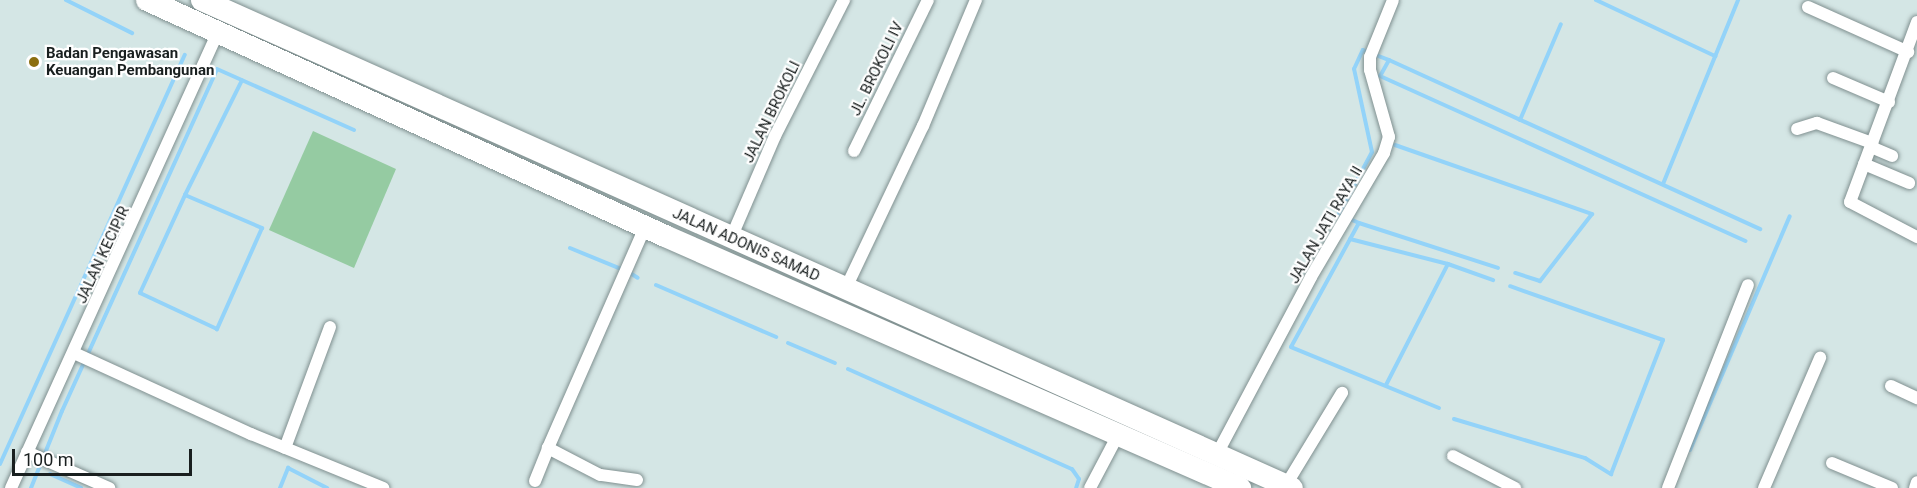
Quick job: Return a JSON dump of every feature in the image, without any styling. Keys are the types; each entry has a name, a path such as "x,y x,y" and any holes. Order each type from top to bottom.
{"highway":[{"path":"147,0 218,32 477,137 645,227 1240,488"},
{"name":"JALAN ADONIS SAMAD","path":"202,0 477,137 731,238 1289,487"}],"street":[{"name":"JALAN BROKOLI","path":"731,238 775,136 844,0"},
{"name":"JL. BROKOLI IV","path":"854,151 928,0"},
{"path":"845,290 923,126 976,0"},
{"name":"JALAN JATI RAYA II","path":"1217,454 1311,278 1384,153 1389,137 1370,70 1370,57 1393,0"},
{"path":"1808,7 1908,52"},
{"path":"1917,22 1908,52 1851,203 1917,237"},
{"name":"JALAN KECIPIR","path":"11,488 38,457 218,32"},
{"path":"1833,78 1889,102"},
{"path":"1797,129 1817,123 1893,156"},
{"path":"1864,164 1909,183"},
{"path":"535,481 645,227"},
{"path":"1668,488 1748,285"},
{"path":"285,448 330,327"},
{"path":"79,356 285,448 383,488"},
{"path":"1764,488 1820,358"},
{"path":"1891,386 1917,398"},
{"path":"1289,487 1342,393"},
{"path":"1090,488 1119,434"},
{"path":"548,448 600,475 637,480"},
{"path":"1453,456 1515,488"},
{"path":"38,457 109,488"},
{"path":"1832,462 1892,488"},
{"path":"1915,488 1917,482"}],"green space":[{"path":"313,131 396,169 354,268 269,230"}],"waterway":[{"path":"66,0 132,33"},
{"path":"1596,0 1715,56"},
{"path":"1663,184 1738,0"},
{"path":"1520,120 1561,24"},
{"path":"1439,408 1291,347 1359,223 1339,214 1372,152 1354,69 1363,50 1389,60 1380,76 1745,241"},
{"path":"0,464 185,55"},
{"path":"1389,60 1760,229"},
{"path":"31,488 62,411 217,69 354,130"},
{"path":"185,195 262,228 217,329 140,293 185,195 242,80"},
{"path":"1395,145 1592,214 1540,281 1515,273"},
{"path":"1690,450 1790,216"},
{"path":"1359,223 1498,268"},
{"path":"1350,239 1448,264 1493,280"},
{"path":"570,248 621,269"},
{"path":"1386,385 1448,264"},
{"path":"630,273 638,278"},
{"path":"656,285 776,337"},
{"path":"1454,419 1585,458 1611,474 1663,340 1510,286"},
{"path":"788,343 835,363"},
{"path":"848,369 1072,469 1079,479 1076,488"},
{"path":"280,488 288,468 327,488"},
{"path":"50,474 81,488"}],"place":[{"name":"Badan Pengawasan Keuangan Pembangunan","path":"34,62"}]}
